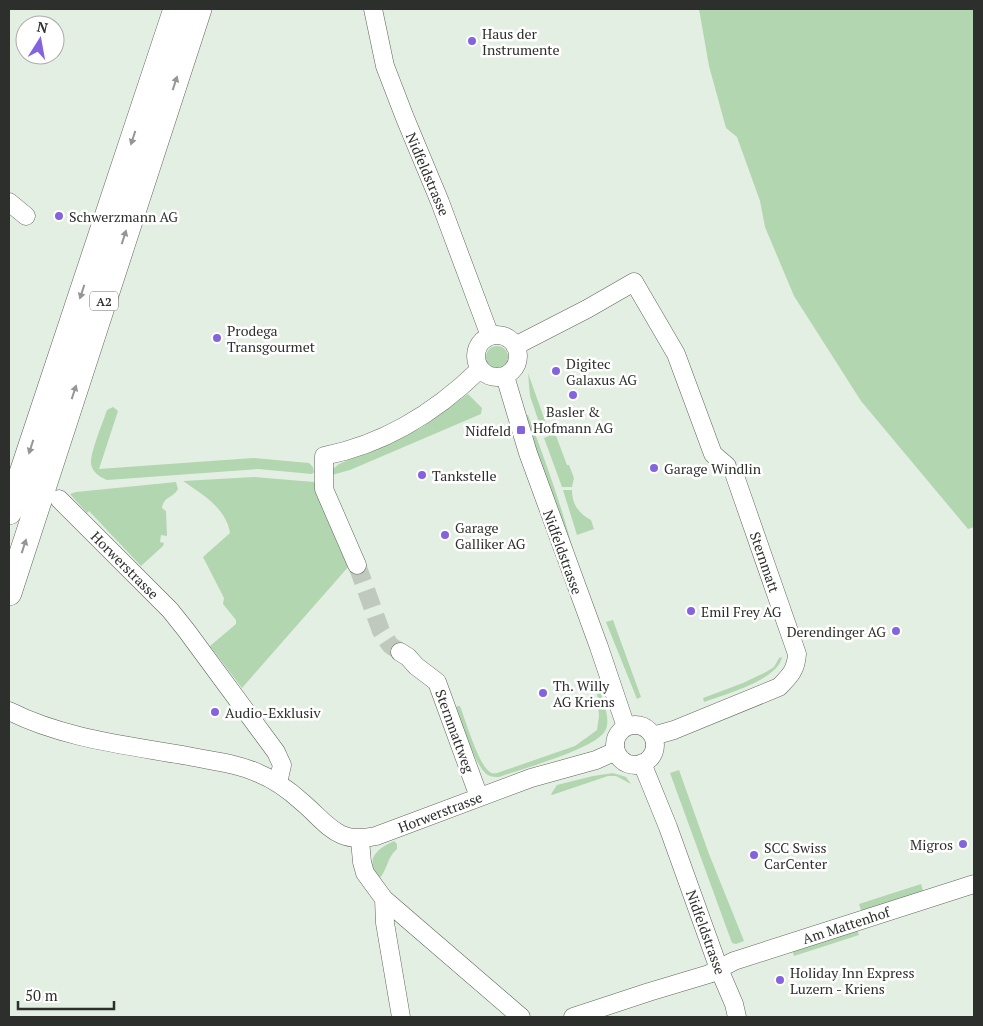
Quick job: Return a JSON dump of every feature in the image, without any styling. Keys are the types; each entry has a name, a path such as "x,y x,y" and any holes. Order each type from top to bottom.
{"highway":[{"name":"A2","path":"9,512 176,9"},
{"name":"A2","path":"9,593 199,9"}],"street":[{"name":"Nidfeldstrasse","path":"373,9 385,66 440,202 490,336"},
{"path":"9,202 26,216"},
{"name":"Sternmatt","path":"516,346 634,282 676,354 713,454 731,471 797,654 793,673 779,687 674,730 653,736"},
{"path":"490,336 502,336 516,346 517,363 510,373 504,376 491,377 480,369 477,364 476,353 481,342 490,336"},
{"path":"357,566 324,489 324,456 346,452 418,420 453,395 480,369"},
{"name":"Nidfeldstrasse","path":"504,376 528,453 626,726"},
{"name":"Horwerstrasse","path":"59,498 170,610 186,630 276,752 282,765 278,783"},
{"name":"Sternmattweg","path":"400,652 408,656 416,666 437,682 479,797"},
{"path":"9,711 51,729 91,739 237,766 260,773 278,783 304,803 338,834 360,840 365,873 384,899 521,1017"},
{"path":"626,726 641,726 646,728 653,736 654,752 642,764 627,763 616,752 616,737 626,726"},
{"name":"Horwerstrasse","path":"360,840 376,836 531,778 596,760 616,752"},
{"name":"Nidfeldstrasse","path":"642,764 671,834 719,969 734,1004 737,1017"},
{"name":"Am Mattenhof","path":"573,1017 709,974 734,961 974,884"},
{"path":"384,899 385,923 401,1017"}],"green space":[{"path":"699,9 974,9 974,527 968,529 861,401 794,296 765,227 760,201 737,137 726,128 709,66"},
{"path":"493,346 501,346 508,353 508,361 501,368 493,368 486,361 486,353"},
{"path":"528,373 549,432 543,434 530,396"},
{"path":"468,394 482,408 481,414 350,470 332,475 333,469 339,464 421,428"},
{"path":"113,407 118,411 99,469 253,458 309,463 313,467 314,472 312,474 258,469 107,480 95,472 91,459 107,410"},
{"path":"526,415 528,415 558,497 581,582 535,456"},
{"path":"555,433 574,478 572,487 562,487 544,438"},
{"path":"254,477 314,482 349,566 242,688 210,646 236,624 236,620 223,604 224,598 203,557 230,533 228,524 213,503 183,481"},
{"path":"176,482 178,489 164,501 162,508 166,511 167,536 161,535 160,542 164,543 163,546 141,566 89,511 87,513 70,494 76,492"},
{"path":"563,490 572,490 573,500 577,508 591,520 594,529 577,535"},
{"path":"613,620 641,697 637,699 606,622"},
{"path":"782,657 771,673 761,680 704,702 703,698 766,672 774,667 779,658"},
{"path":"597,693 601,693 607,722 605,731 598,738 587,745 540,764 499,777 492,777 483,771 469,744 456,708 460,706 481,761 492,773 497,773 575,746 597,730 599,716"},
{"path":"679,770 709,854 744,941 736,944 732,943 670,773"},
{"path":"613,773 626,777 631,784 616,776 608,776 551,794 557,785"},
{"path":"394,841 397,844 397,849 391,856 379,879 373,866 374,856 382,848"},
{"path":"921,884 924,894 862,913 859,904"},
{"path":"857,929 859,935 794,956 792,950"}],"tunnel":[{"path":"357,565 381,631 390,645 400,652"}],"place":[{"name":"Haus der Instrumente","path":"472,41"},
{"name":"Schwerzmann AG","path":"59,216"},
{"name":"Prodega Transgourmet","path":"217,338"},
{"name":"Digitec Galaxus AG","path":"556,371"},
{"name":"Basler & Hofmann AG","path":"573,395"},
{"name":"Nidfeld","path":"521,430"},
{"name":"Garage Windlin","path":"654,468"},
{"name":"Tankstelle","path":"422,475"},
{"name":"Garage Galliker AG","path":"445,535"},
{"name":"Emil Frey AG","path":"691,611"},
{"name":"Derendinger AG","path":"896,631"},
{"name":"Th. Willy AG Kriens","path":"543,693"},
{"name":"Audio-Exklusiv","path":"215,712"},
{"name":"Migros","path":"963,844"},
{"name":"SCC Swiss CarCenter","path":"754,855"},
{"name":"Holiday Inn Express Luzern - Kriens","path":"780,980"}]}
